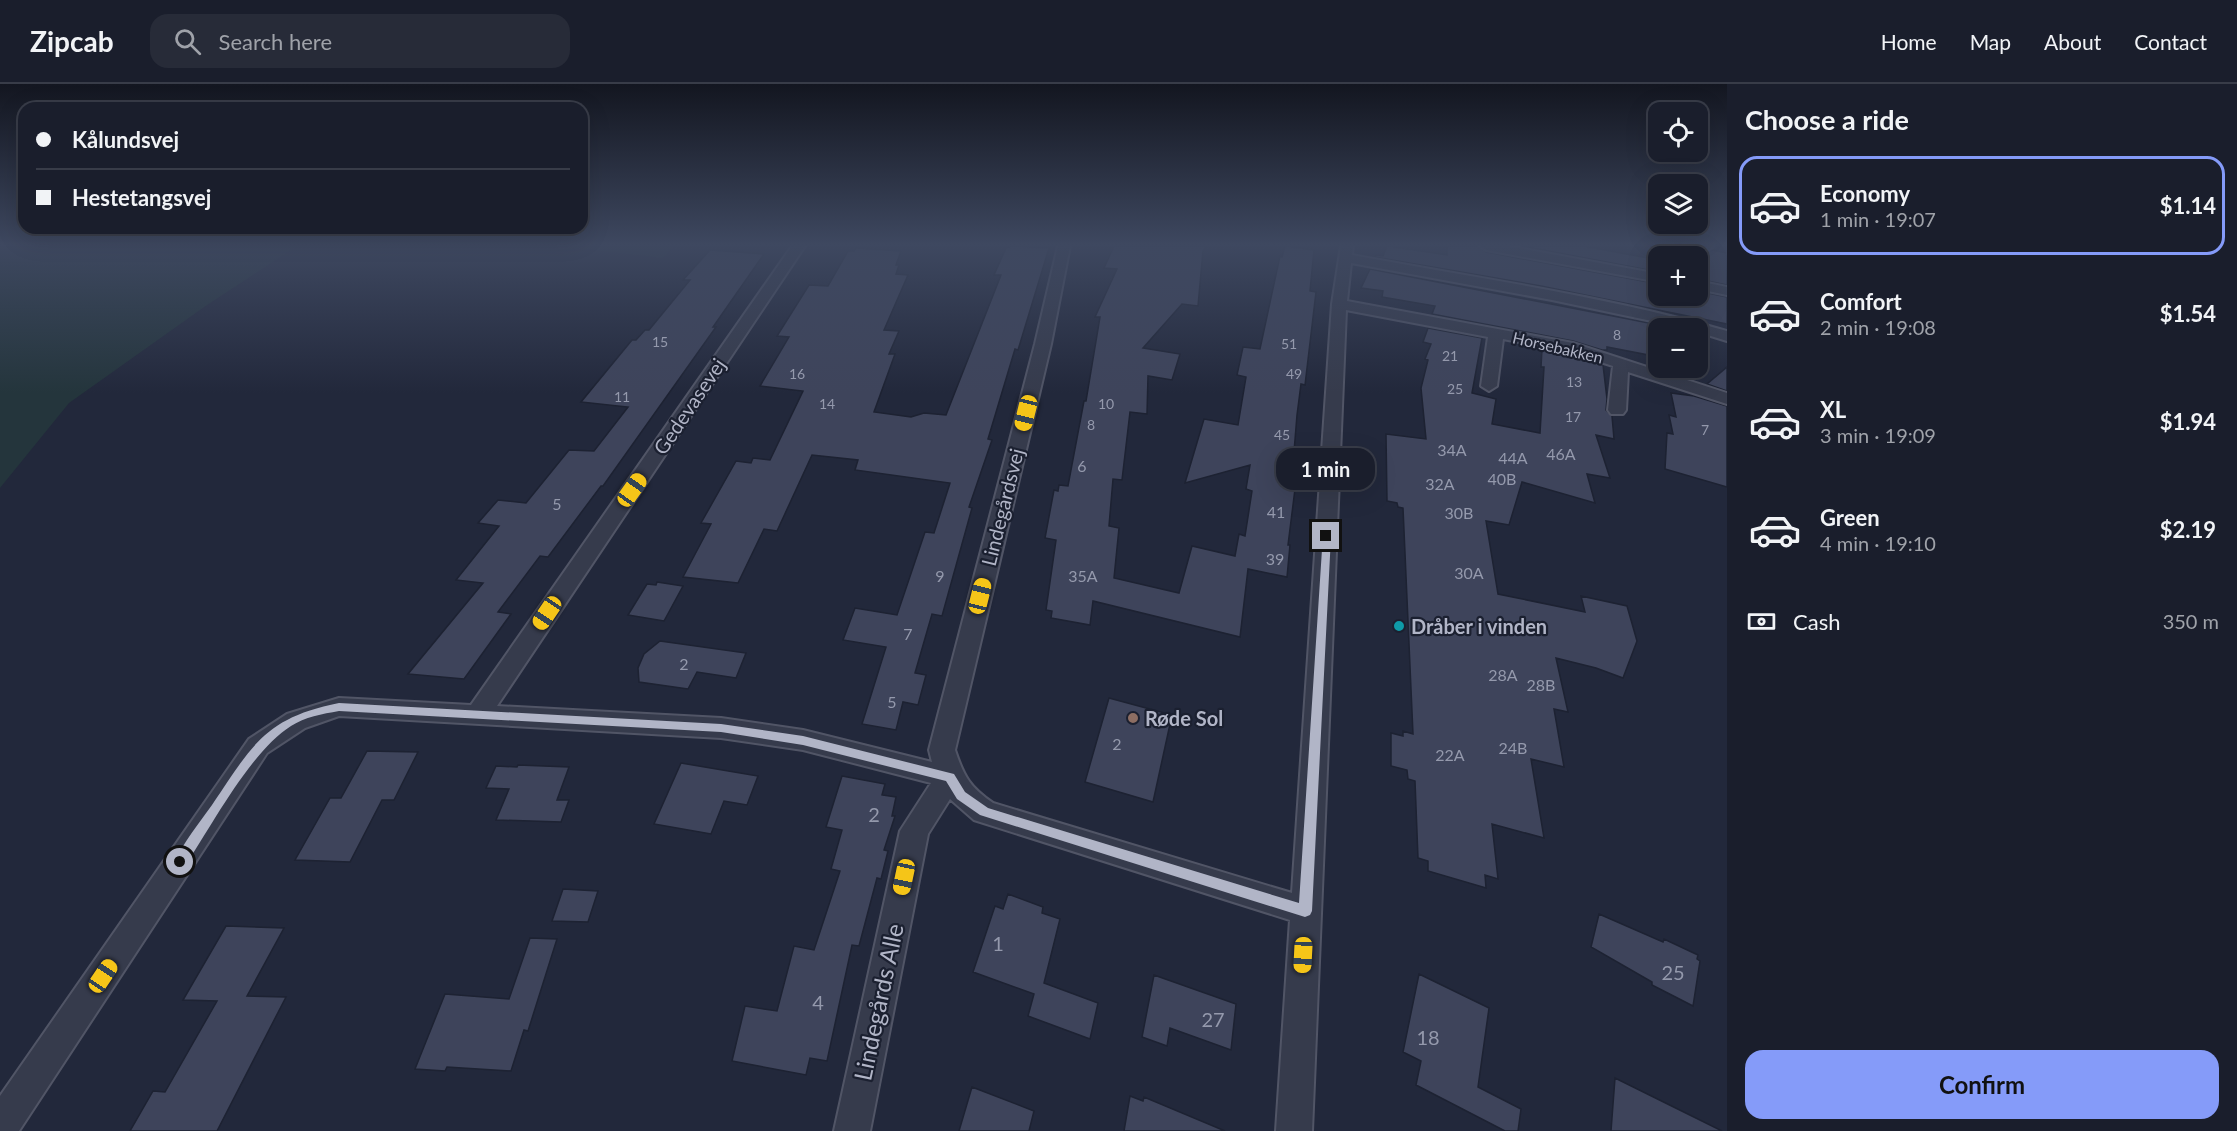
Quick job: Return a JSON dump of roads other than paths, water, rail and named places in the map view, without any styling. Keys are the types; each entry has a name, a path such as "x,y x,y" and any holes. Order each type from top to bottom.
{"street":[{"name":"Gedevasevej","path":"478,714 765,295"},
{"name":"Lindegårdsvej","path":"1053,295 942,750 950,777 961,796 984,812 1305,911"},
{"path":"1294,1131 1341,295"},
{"path":"1547,295 1682,323 1727,336"},
{"name":"Horsebakken","path":"1340,304 1573,348 1727,399"},
{"name":"Horsebakken","path":"1489,386 1496,333"},
{"name":"Horsebakken","path":"1617,410 1621,363"},
{"path":"0,1128 258,746 287,723 313,712 339,707 721,728 803,740 950,777"},
{"name":"Lindegårds Alle","path":"852,1131 914,831 950,777"}],"place":[{"name":"Dråber i vinden","path":"1399,626"},
{"name":"Røde Sol","path":"1133,718"}]}
